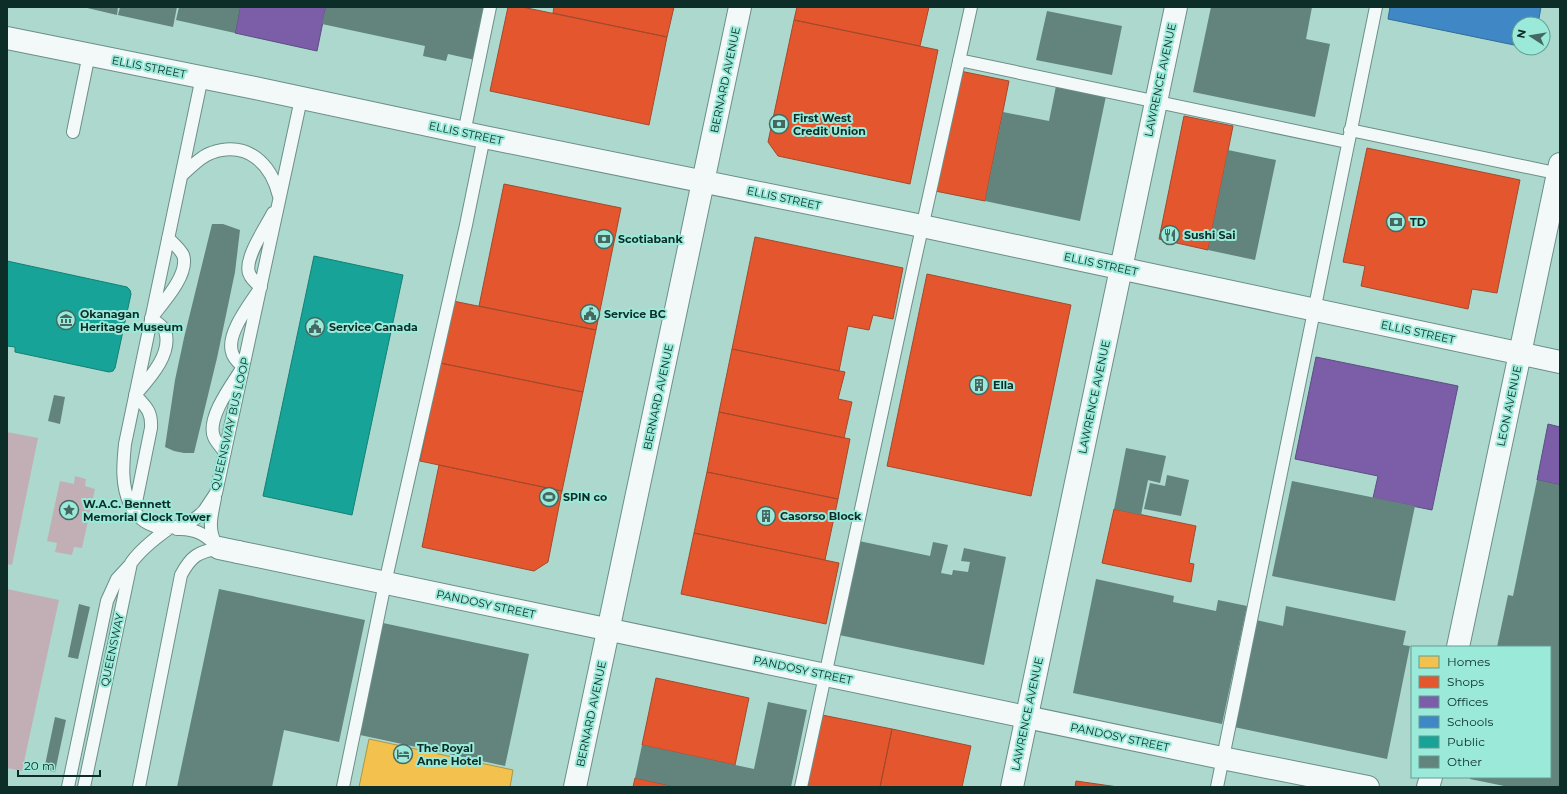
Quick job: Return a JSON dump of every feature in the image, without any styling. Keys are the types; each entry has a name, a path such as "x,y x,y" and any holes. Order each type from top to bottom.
{"street":[{"name":"BERNARD AVENUE","path":"575,787 740,7"},
{"name":"LAWRENCE AVENUE","path":"1012,787 1176,7"},
{"name":"ELLIS STREET","path":"7,38 922,226 1560,362"},
{"name":"LEON AVENUE","path":"1458,646 1559,170"},
{"name":"PANDOSY STREET","path":"229,550 1222,758 1368,787"}],"lane":[{"path":"464,132 490,7"},
{"path":"801,787 922,226 971,7"},
{"path":"1217,787 1347,142 1376,7"},
{"path":"73,132 89,54"},
{"path":"959,60 1347,142"},
{"path":"202,78 125,444 123,467 125,488 129,503 139,518 152,526 168,529 188,528 198,531 229,550"},
{"name":"QUEENSWAY BUS LOOP","path":"168,529 191,521 203,512 216,493 301,99"},
{"path":"1350,130 1559,170"},
{"path":"343,787 385,583 464,233 484,137"},
{"name":"QUEENSWAY BUS LOOP","path":"182,175 211,153 228,150 241,150 256,157 267,168 276,182 280,200"},
{"path":"225,452 214,436 213,430 215,414 243,367 232,354 231,347 233,335 261,287 249,275 248,269 251,253 280,200"},
{"path":"151,318 179,280 183,269 184,261 182,254 168,238"},
{"path":"135,395 159,366 165,347 165,332 163,328 151,318"},
{"path":"134,512 152,418 146,407 135,395"},
{"path":"216,493 210,526 212,537 229,550"},
{"name":"QUEENSWAY","path":"84,787 131,563 148,543 168,529"},
{"path":"139,787 181,575 189,561 197,554 208,550 229,550"},
{"path":"68,787 106,601 117,579 131,563"}],"shaded area":[{"path":"7,432 38,438 12,565 7,564"},
{"path":"75,476 86,479 85,486 95,489 82,548 74,547 72,555 55,552 57,543 47,541 60,481 74,484"},
{"path":"7,589 59,600 22,771 7,768"}],"building: Homes":[{"name":"The Royal Anne Hotel","path":"369,739 513,770 510,787 359,787"}],"building: Shops":[{"path":"508,7 522,7 667,37 649,125 490,91"},
{"path":"554,7 674,7 667,37 553,13"},
{"path":"797,7 929,7 920,46 794,20"},
{"path":"794,20 938,50 910,184 778,156 768,142"},
{"path":"960,71 1009,81 985,201 935,191"},
{"path":"1184,116 1233,126 1208,250 1159,239"},
{"path":"1367,148 1520,180 1497,293 1472,289 1468,309 1361,286 1365,266 1343,262"},
{"path":"504,184 621,208 596,330 479,306"},
{"path":"755,237 903,268 893,319 873,315 869,330 848,326 839,371 732,349"},
{"name":"Ella","path":"927,274 1071,305 1031,496 887,466"},
{"path":"453,301 596,330 583,392 440,363"},
{"path":"732,349 845,372 838,399 852,402 844,438 719,412"},
{"path":"440,363 583,392 562,491 420,461"},
{"path":"719,412 850,439 838,499 707,472"},
{"path":"439,465 562,491 548,562 534,571 422,547"},
{"name":"Casorso Block","path":"707,472 838,499 825,560 694,533"},
{"path":"1114,509 1196,526 1189,563 1194,564 1191,582 1102,563"},
{"path":"694,533 839,563 826,624 681,594"},
{"path":"656,678 749,698 735,765 642,745"},
{"path":"822,715 892,729 880,787 806,787"},
{"path":"892,729 971,746 962,787 880,787"},
{"path":"635,778 677,787 633,787"},
{"path":"1076,781 1118,787 1075,787"}],"building: Offices":[{"path":"240,7 326,7 317,51 235,33"},
{"path":"1316,357 1458,386 1432,510 1373,498 1378,476 1295,459"},
{"path":"1548,424 1560,427 1560,485 1537,480"}],"building: Schools":[{"path":"1390,7 1541,7 1539,16 1511,16 1511,44 1388,19"}],"building: Public":[{"path":"314,256 403,275 352,515 263,496"},
{"name":"Okanagan Heritage Museum","path":"7,261 127,287 130,290 131,294 115,368 113,371 109,372 15,352 15,347 7,346"}],"building: Other":[{"path":"83,7 118,7 117,15"},
{"path":"120,7 177,7 173,27 118,15"},
{"path":"179,7 240,7 235,33 176,20"},
{"path":"326,7 486,7 475,60 448,54 446,61 423,56 425,46 322,24"},
{"path":"1211,7 1312,7 1306,39 1330,44 1315,117 1193,92"},
{"path":"1047,11 1122,26 1112,75 1036,60"},
{"path":"1056,86 1106,96 1080,221 985,201 1003,112 1049,121"},
{"path":"1228,150 1276,160 1255,260 1208,250"},
{"path":"212,224 223,224 240,230 235,272 217,358 194,453 184,453 165,447 175,380"},
{"path":"54,395 65,397 60,424 48,421"},
{"path":"1126,448 1166,456 1160,483 1148,480 1141,515 1114,509"},
{"path":"1167,475 1189,480 1181,516 1144,509 1150,483 1165,486"},
{"path":"1537,480 1560,485 1560,787 1509,787 1470,779 1551,778 1551,646 1497,646 1508,595 1513,596"},
{"path":"1292,481 1415,506 1395,601 1272,576"},
{"path":"859,541 930,556 933,542 948,545 941,573 952,575 953,570 968,572 970,562 961,561 964,548 1006,557 984,665 839,635"},
{"path":"1096,579 1174,596 1173,602 1216,611 1218,600 1247,606 1222,724 1073,693"},
{"path":"219,589 365,620 339,742 284,730 272,787 177,787"},
{"path":"79,604 90,607 78,659 68,657"},
{"path":"1286,606 1406,631 1403,645 1410,646 1387,759 1234,727 1256,620 1283,626"},
{"path":"383,623 529,654 505,766 360,735"},
{"path":"768,702 807,710 791,787 677,787 635,778 642,745 754,769"},
{"path":"55,717 66,720 55,772 44,770"}],"place":[{"name":"First West Credit Union","path":"779,124"},
{"name":"TD","path":"1396,222"},
{"name":"Sushi Sai","path":"1170,235"},
{"name":"Scotiabank","path":"604,239"},
{"name":"Service BC","path":"590,314"},
{"name":"Okanagan Heritage Museum","path":"66,320"},
{"name":"Service Canada","path":"315,327"},
{"name":"Ella","path":"979,385"},
{"name":"SPIN co","path":"549,497"},
{"name":"W.A.C. Bennett Memorial Clock Tower","path":"69,510"},
{"name":"Casorso Block","path":"766,516"},
{"name":"The Royal Anne Hotel","path":"403,754"}]}
